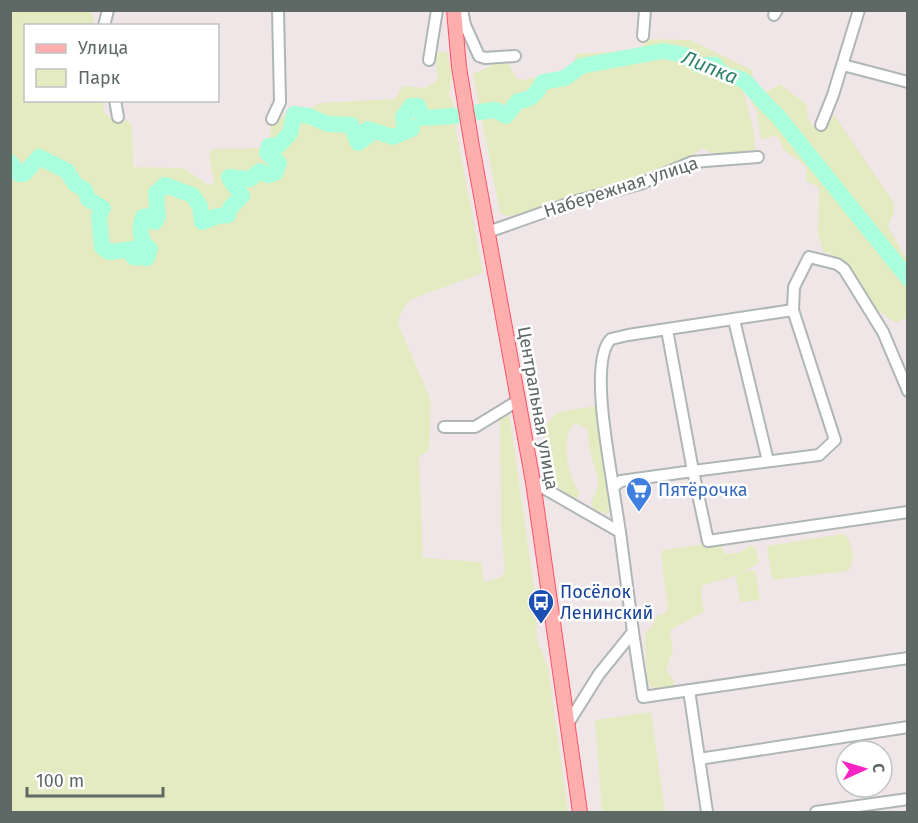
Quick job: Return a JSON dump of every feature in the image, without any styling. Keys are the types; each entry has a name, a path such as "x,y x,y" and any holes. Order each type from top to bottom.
{"main road":[{"name":"Центральная улица","path":"454,10 459,67 533,482 580,813"}],"street":[{"path":"272,119 280,102 278,10"},
{"path":"429,60 437,10"},
{"path":"462,10 469,36 479,56 485,58 515,56"},
{"path":"643,36 645,10"},
{"path":"820,125 843,65 859,10"},
{"path":"843,65 908,82"},
{"path":"115,102 118,117"},
{"name":"Набережная улица","path":"488,232 573,202 640,184 692,162 758,157"},
{"path":"614,487 621,481 819,454 835,440 793,310 794,286 809,257 837,264 844,269 883,332 908,391"},
{"path":"793,310 611,339 603,350 601,402 643,697 908,658"},
{"path":"734,320 768,461"},
{"path":"667,330 708,541 908,512"},
{"path":"444,428 475,427 519,400"},
{"path":"533,482 620,532"},
{"path":"567,725 599,674 633,632"},
{"path":"689,690 707,813"},
{"path":"699,759 908,727"},
{"path":"816,813 908,799"}],"green space":[{"path":"10,11 92,11 94,24 24,24 24,102 103,102 104,112 114,121 128,121 132,125 133,167 183,168 208,185 213,184 211,149 264,148 269,143 271,126 293,108 308,109 321,103 395,99 403,86 425,88 438,80 435,57 437,53 447,52 452,75 449,94 455,108 447,120 448,124 455,124 483,273 409,300 399,317 399,326 431,401 429,450 419,457 423,558 481,562 484,582 502,577 505,569 501,531 500,420 509,413 535,594 537,640 548,667 568,812 11,812"},
{"path":"648,39 690,40 752,70 753,84 743,90 754,132 755,150 717,155 702,148 686,160 525,213 506,216 500,213 473,74 505,61 516,78 523,80 573,68 576,54 639,50"},
{"path":"780,84 806,104 808,118 813,127 821,128 834,115 894,203 894,213 888,226 907,260 907,317 896,323 876,309 841,258 823,252 818,233 819,187 806,181 806,166 784,150 778,137 773,136 764,140 760,137 757,112 750,100 756,94 760,96"},
{"path":"595,406 611,509 606,514 594,509 591,503 598,478 590,453 587,429 575,423 567,438 569,468 580,493 576,501 553,483 543,435 544,428 556,413"},
{"path":"843,534 849,541 852,551 852,563 848,571 772,580 767,546"},
{"path":"720,542 725,554 739,553 751,545 756,549 759,563 742,572 755,570 760,600 740,602 736,576 703,585 701,592 704,612 670,630 673,650 666,670 674,681 673,687 668,691 652,687 647,682 645,632 651,628 657,615 664,614 668,608 661,557 663,550"},
{"path":"651,712 665,812 602,812 595,720"}],"waterway":[{"name":"Липка","path":"479,112 496,110 506,116 518,101 533,96 543,82 565,78 581,66 663,51 684,55 699,65 715,65 725,75 746,82 777,115 908,278"},
{"name":"Липка","path":"10,162 19,174 24,174 39,157 67,171 75,184 85,190 88,199 103,208 99,216 102,247 109,252 133,249 133,257 147,258 150,249 142,239 141,226 143,217 150,216 151,221 155,222 158,217 156,193 165,185 192,195 200,206 202,222 228,215 230,208 242,196 229,177 250,179 260,171 268,175 275,173 279,163 267,153 269,146 278,146 290,133 294,114 309,116 328,124 351,125 358,143 368,136 364,132 368,129 393,137 412,129 404,124 403,117 411,106 418,106 422,118 455,116"}],"place":[{"name":"Пятёрочка","path":"639,513"},
{"name":"Посёлок Ленинский","path":"541,625"}]}
